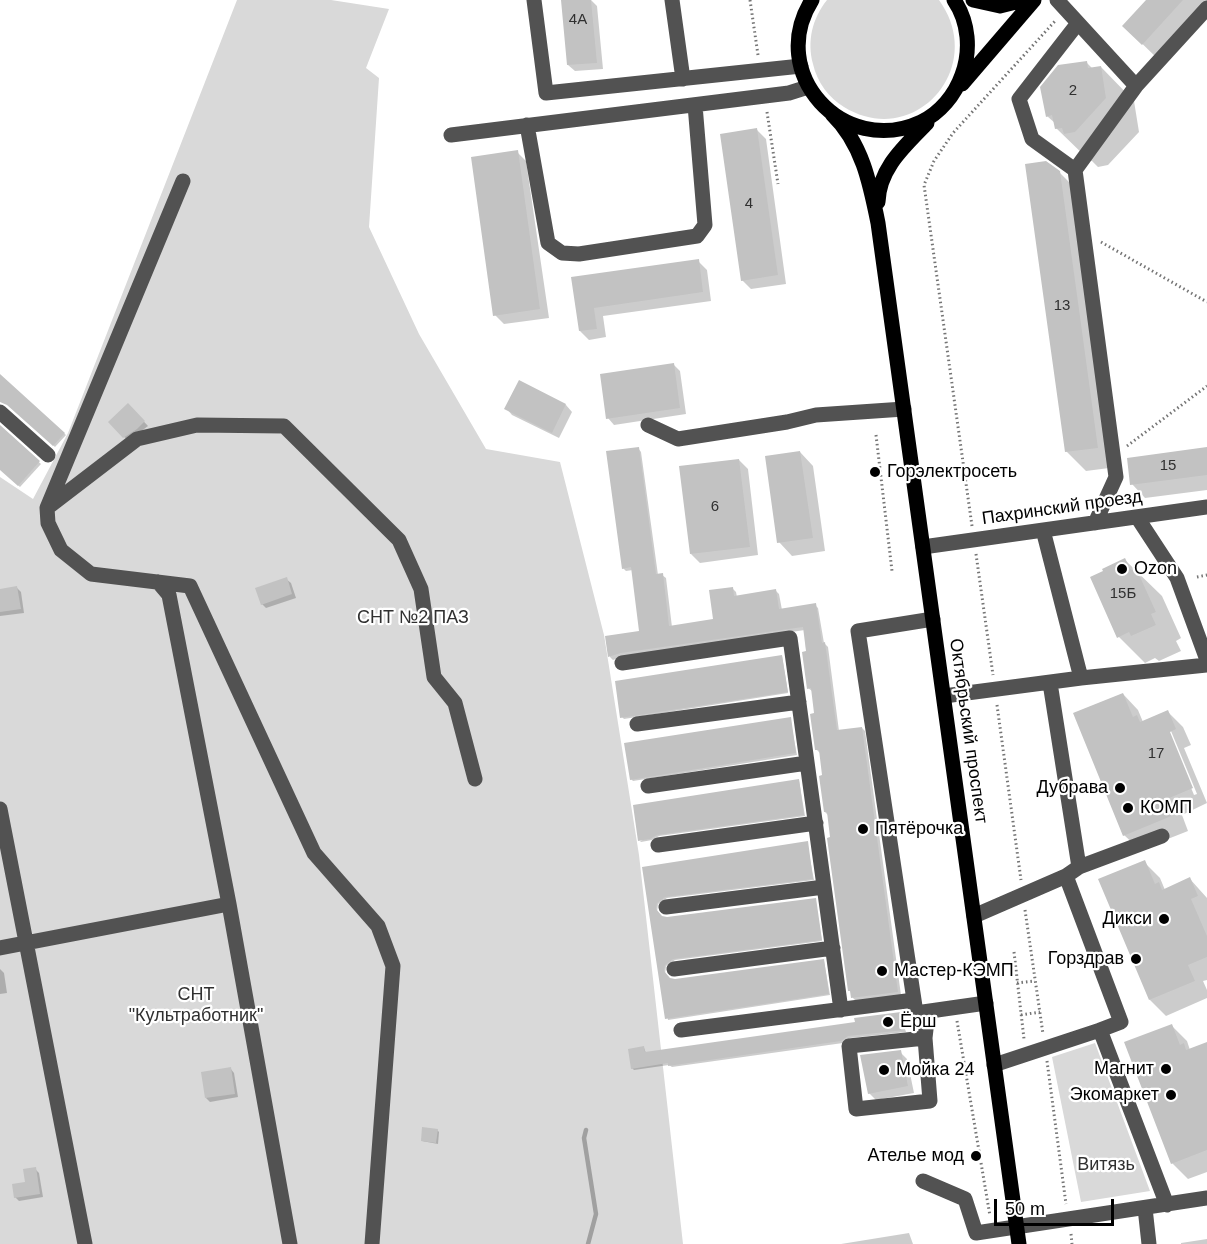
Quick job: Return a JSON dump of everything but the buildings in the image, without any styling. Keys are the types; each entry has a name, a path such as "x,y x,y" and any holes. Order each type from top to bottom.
{"main road":[{"path":"808,87 801,66 798,41 801,25 812,0"},
{"path":"832,114 846,123 878,131 911,126 927,119 945,104 959,83 968,52 963,19 954,0"},
{"path":"973,0 1000,6 1024,0"},
{"name":"Октябрьский проспект","path":"878,223 878,195 885,172 899,152 945,104 1034,0"},
{"name":"Октябрьский проспект","path":"808,87 849,134 862,159 871,187 878,223 1019,1244"}],"street":[{"path":"534,0 546,93 801,66"},
{"path":"672,0 683,79"},
{"path":"1061,4 1136,86"},
{"path":"1095,523 1116,477 1075,170 1136,86 1207,8"},
{"path":"1075,170 1032,139 1019,99 1078,23"},
{"path":"451,135 789,93 808,87"},
{"path":"526,125 549,243 562,253 579,254 697,236 705,225 695,105"},
{"path":"183,181 47,508 48,523 61,550 91,574 190,586 314,853 378,926 393,966 372,1244"},
{"path":"648,425 678,439 787,423 816,415 904,409"},
{"path":"0,412 48,455"},
{"path":"47,508 137,439 197,424 284,426 399,540 421,589 434,677 455,703 474,779"},
{"name":"Пахринский проезд","path":"923,547 1207,507"},
{"path":"1137,517 1176,575 1207,660"},
{"path":"1043,530 1080,678"},
{"path":"158,582 169,595 230,904 290,1244"},
{"path":"933,619 858,631 916,1013 986,1003"},
{"path":"622,663 790,638 841,1010"},
{"path":"944,696 1080,678 1207,665"},
{"path":"994,1065 1044,1042 1100,1030 1121,1022 1073,872 1050,683"},
{"path":"637,724 799,702"},
{"path":"648,786 807,763"},
{"path":"0,809 85,1244"},
{"path":"658,845 816,823"},
{"path":"974,916 1162,836"},
{"path":"666,906 824,887"},
{"path":"0,948 230,904"},
{"path":"674,969 833,948"},
{"path":"681,1030 914,1000"},
{"path":"925,1038 849,1046 856,1109 930,1101 925,1038 927,1012"},
{"path":"1100,1030 1167,1205"},
{"path":"923,1180 965,1199 976,1239 993,1231 1207,1198"},
{"path":"1145,1208 1149,1244"}],"path":[{"path":"1061,4 953,133 934,161 924,185 1072,1244"},
{"path":"1084,232 1207,302"},
{"path":"1113,457 1207,386"},
{"path":"876,435 892,571"},
{"path":"1197,577 1207,575"},
{"path":"1014,952 1024,1039 1044,1042"},
{"path":"1017,983 1035,981"},
{"path":"954,1008 993,1231"},
{"path":"1021,1015 1040,1012"}],"green space":[{"name":"СНТ №2 ПАЗ","path":"237,0 331,0 389,9 366,68 379,78 369,227 419,334 486,449 560,462 604,635 639,855 683,1244 0,1244 0,477 33,499 68,433"},
{"path":"827,0 939,0 952,26 955,51 949,75 936,95 918,110 895,118 870,118 844,107 833,99 817,77 811,55 814,23"},
{"name":"Витязь","path":"1095,1043 1150,1191 1081,1202 1052,1057"}],"waterway":[{"path":"586,1130 584,1138 596,1214 588,1244"}],"place":[{"name":"Горэлектросеть","path":"875,472"},
{"name":"Ozon","path":"1122,569"},
{"name":"Дубрава","path":"1120,788"},
{"name":"КОМП","path":"1128,808"},
{"name":"Пятёрочка","path":"863,829"},
{"name":"Дикси","path":"1164,919"},
{"name":"Горздрав","path":"1136,959"},
{"name":"Мастер-КЭМП","path":"882,971"},
{"name":"Ёрш","path":"888,1022"},
{"name":"Магнит","path":"1166,1069"},
{"name":"Мойка 24","path":"884,1070"},
{"name":"Экомаркет","path":"1171,1095"},
{"name":"Ателье мод","path":"976,1156"}],"park label":[{"name":"СНТ \"Культработник\"","path":"196,1005"}]}
